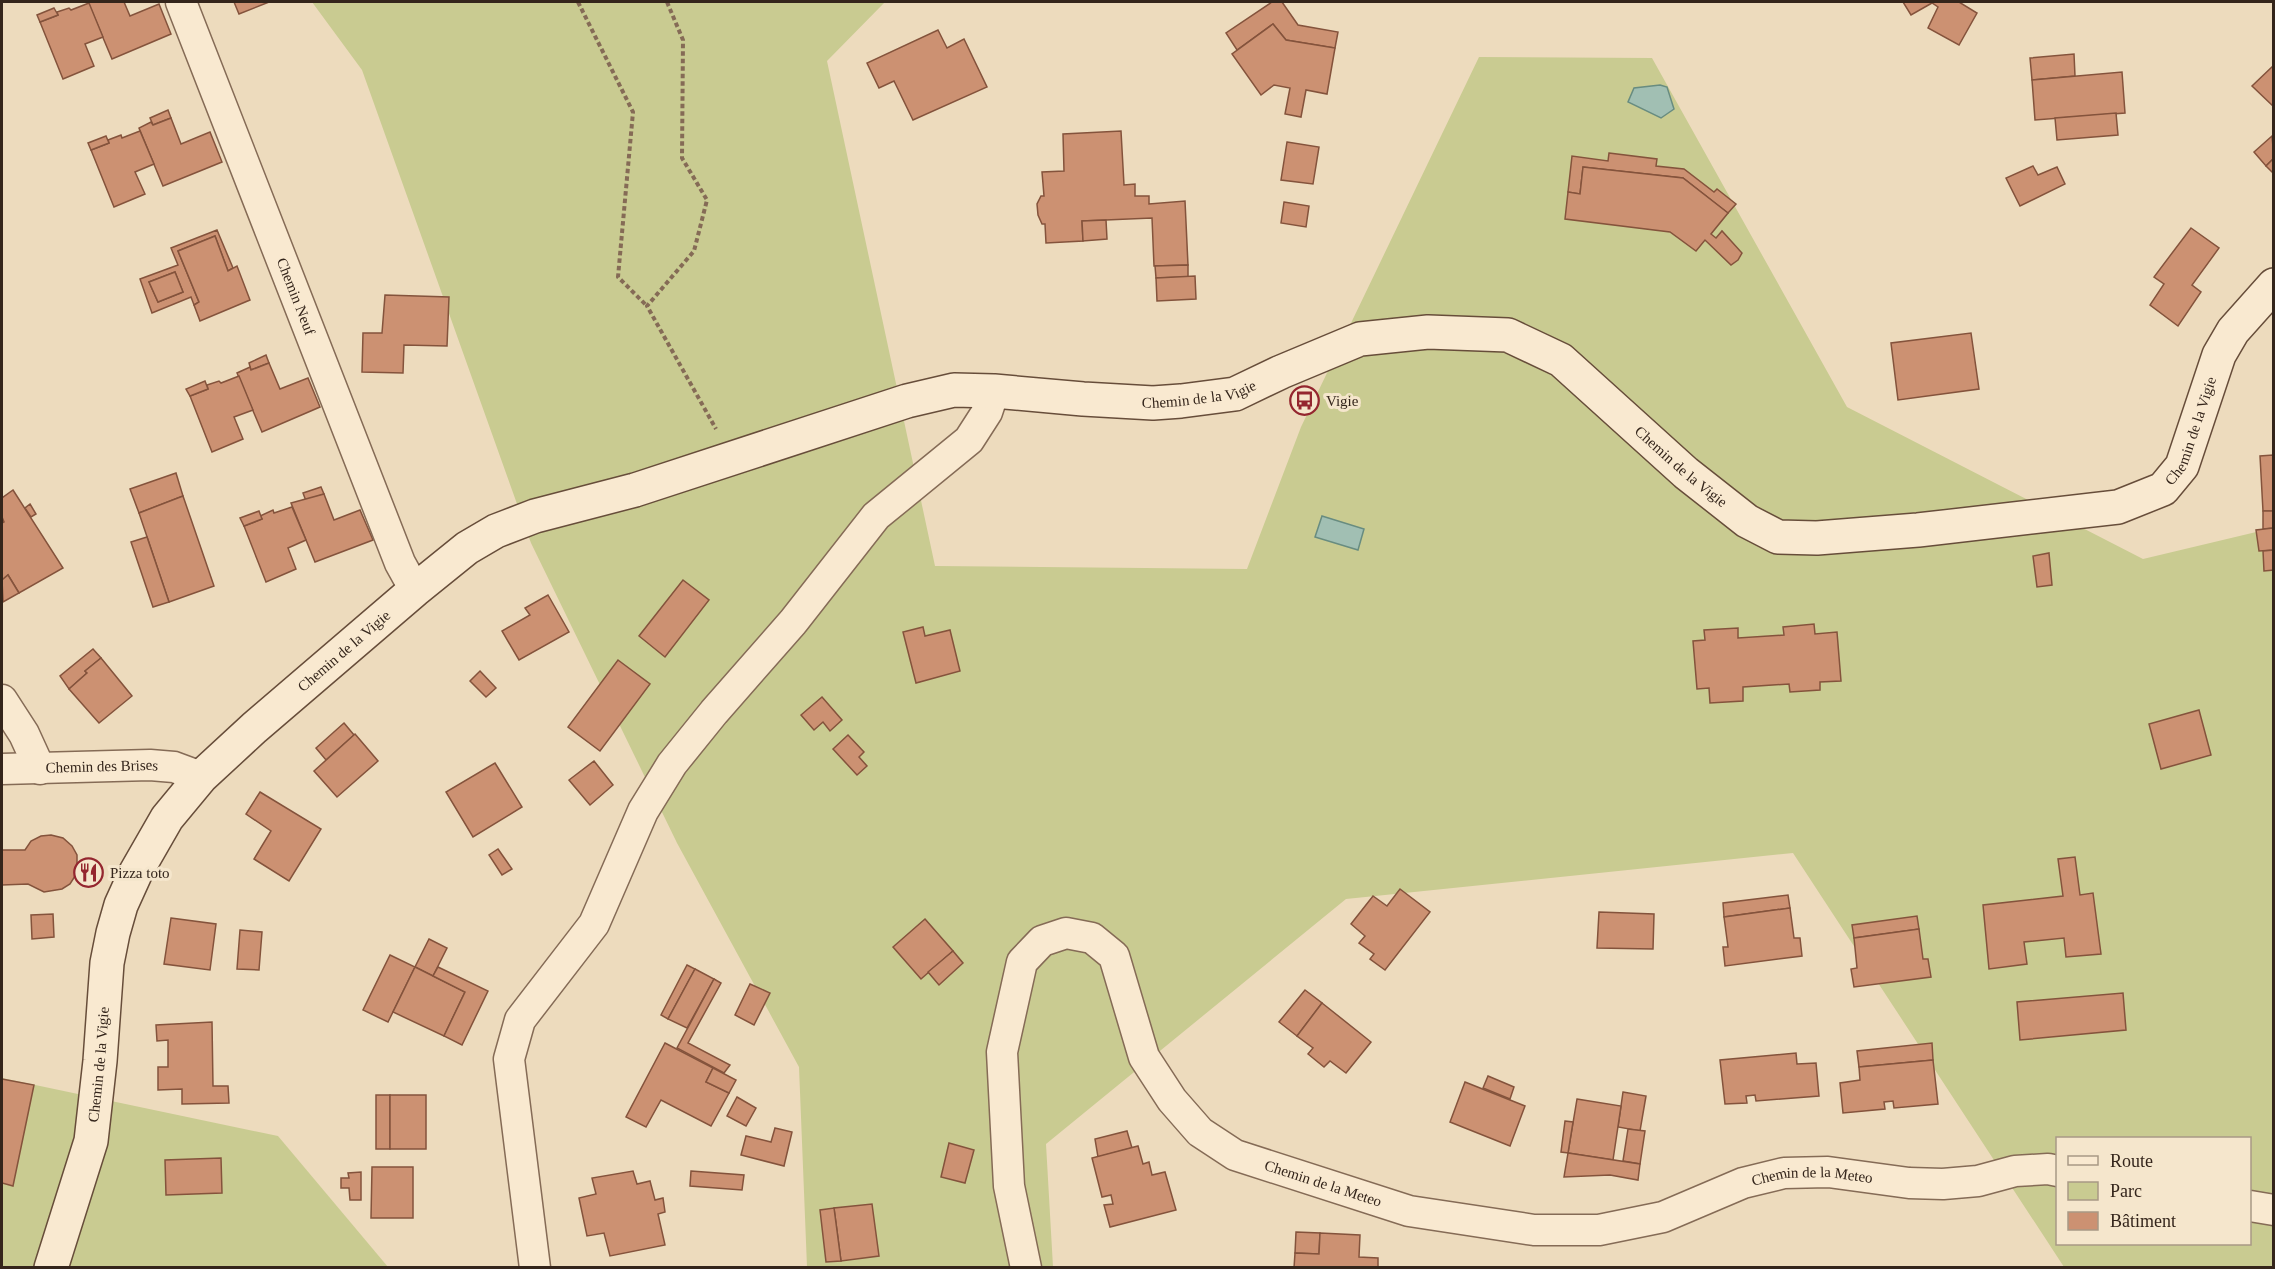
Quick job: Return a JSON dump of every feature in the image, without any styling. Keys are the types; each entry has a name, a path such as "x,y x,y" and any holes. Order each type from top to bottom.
{"street":[{"name":"Chemin Neuf","path":"181,2 400,563 415,590"},
{"name":"Chemin de la Vigie","path":"51,1268 91,1141 100,1061 106,963 121,905 136,872 167,818 201,777 254,728 415,590 467,548 496,531 535,516 634,490 907,401 954,390 1153,403 1181,401 1235,394 1360,339 1428,332 1508,335 1562,360 1686,472 1747,521 1778,537 1828,537 1918,530 2118,507 2163,489 2182,466 2219,355 2233,331 2274,285"},
{"path":"535,1268 509,1059 520,1020 594,924 643,812 672,764 793,622 876,516 969,440 987,412 993,391"},
{"path":"2,700 24,734 40,769"},
{"name":"Chemin des Brises","path":"2,768 150,765 174,767 201,777"},
{"name":"Chemin de la Meteo","path":"1026,1268 1009,1186 1002,1052 1022,962 1042,941 1066,933 1092,938 1114,956 1144,1057 1172,1100 1200,1132 1234,1155 1409,1211 1534,1230 1599,1230 1663,1217 1743,1183 1784,1173 1828,1173 1909,1183 1943,1184 1978,1181 2015,1171 2056,1171"},
{"path":"2251,1206 2274,1210"}],"path":[{"path":"578,2 633,112 618,276 647,306 732,458"},
{"path":"647,306 694,251 707,200 682,158 683,40 667,2"}],"green space":[{"path":"312,2 885,2 827,61 935,566 1247,569 1301,427 1479,57 1652,58 1847,407 2143,559 2273,528 2273,1267 2064,1267 1793,853 1346,899 1046,1144 1053,1267 807,1267 799,1067 677,843 531,543 362,70"},
{"path":"2,1078 278,1136 388,1267 2,1268"}],"shaded area":[{"path":"1660,85 1667,87 1674,109 1661,118 1628,102 1634,88"},
{"path":"1322,516 1364,529 1358,550 1315,537"}],"building":[{"path":"88,2 124,2 130,16 159,4 171,34 112,59"},
{"path":"234,2 269,2 239,14"},
{"path":"1272,2 1282,2 1298,25 1338,32 1335,48 1286,40 1273,24 1237,50 1226,33"},
{"path":"1903,2 1959,2 1977,13 1959,45 1928,28 1938,7 1932,3 1911,15"},
{"path":"89,3 103,37 85,44 94,66 63,79 40,22 58,15 57,12 69,8 71,10"},
{"path":"54,8 58,15 40,22 37,15"},
{"path":"1273,24 1286,40 1335,48 1327,94 1306,90 1301,117 1285,114 1290,88 1274,85 1261,95 1232,54"},
{"path":"938,30 947,48 964,39 987,87 913,120 894,81 879,88 867,63"},
{"path":"2074,54 2075,76 2032,80 2030,58"},
{"path":"2274,65 2274,107 2252,86"},
{"path":"2122,72 2125,113 2035,120 2032,80"},
{"path":"168,110 171,118 153,125 150,118"},
{"path":"2116,113 2118,135 2057,140 2055,118"},
{"path":"171,118 181,144 210,132 222,162 163,186 139,128 151,122 153,125"},
{"path":"140,131 154,164 135,172 145,194 114,207 91,150 109,143 108,140 121,135 122,138"},
{"path":"1121,131 1124,185 1135,184 1135,196 1149,196 1149,204 1185,201 1188,265 1154,266 1152,218 1082,221 1083,241 1046,243 1045,224 1042,224 1038,215 1037,204 1041,196 1044,196 1042,172 1064,171 1063,134"},
{"path":"106,136 109,143 91,150 88,143"},
{"path":"2272,136 2274,158 2266,166 2254,152"},
{"path":"1287,142 1319,147 1313,184 1281,180"},
{"path":"1609,153 1657,159 1656,166 1684,169 1714,192 1717,189 1736,204 1728,213 1683,178 1583,167 1580,194 1568,192 1572,156 1608,161"},
{"path":"2274,158 2274,174 2266,166"},
{"path":"2033,166 2038,175 2057,167 2065,184 2020,206 2006,178"},
{"path":"1583,167 1683,178 1728,213 1711,234 1716,238 1722,231 1742,253 1731,265 1705,240 1696,251 1670,232 1565,219 1568,192 1580,194"},
{"path":"1284,202 1309,206 1306,227 1281,223"},
{"path":"1106,220 1107,239 1083,241 1082,221"},
{"path":"2191,228 2219,248 2192,285 2201,292 2178,326 2150,305 2164,284 2154,277"},
{"path":"217,230 233,268 228,271 215,236 178,251 199,302 194,305 191,297 152,313 140,279 178,265 171,248","holes":["175,272 183,292 158,302 149,282"]},
{"path":"215,236 228,271 237,266 250,300 200,321 194,305 199,302 178,251"},
{"path":"1188,265 1188,277 1156,278 1155,266"},
{"path":"175,272 183,292 158,302 149,282"},
{"path":"1195,276 1196,299 1157,301 1156,278"},
{"path":"385,295 449,297 447,346 404,345 403,373 362,372 363,333 382,333"},
{"path":"1971,333 1979,389 1898,400 1891,343"},
{"path":"266,355 269,363 251,370 249,363"},
{"path":"269,363 280,389 308,378 320,407 262,432 237,373 250,367 251,370"},
{"path":"239,376 253,410 234,417 243,439 212,452 190,396 208,389 207,385 219,381 221,383"},
{"path":"205,381 208,389 190,396 186,389"},
{"path":"2273,455 2274,511 2263,511 2260,456"},
{"path":"176,473 183,496 139,513 130,489"},
{"path":"321,487 324,494 306,501 303,493"},
{"path":"13,490 63,568 19,593 8,575 2,580 2,523 4,522 2,498"},
{"path":"324,494 334,520 360,510 373,540 315,562 291,503"},
{"path":"183,496 214,586 169,602 139,513"},
{"path":"30,504 36,514 31,517 25,508"},
{"path":"292,507 306,540 288,548 296,569 266,582 244,526 262,519 260,516 273,510 274,513"},
{"path":"259,511 262,519 244,526 240,518"},
{"path":"2263,511 2274,511 2274,530 2273,528 2263,529"},
{"path":"2273,528 2274,550 2259,551 2256,530"},
{"path":"147,537 169,602 153,607 131,542"},
{"path":"2274,550 2274,570 2264,571 2263,551"},
{"path":"2049,553 2052,585 2037,587 2033,556"},
{"path":"8,575 19,593 3,602 2,580"},
{"path":"683,580 709,600 665,657 639,636"},
{"path":"548,595 569,632 519,660 502,631 530,615 525,608"},
{"path":"1814,624 1815,634 1837,632 1841,681 1820,682 1820,690 1790,692 1789,684 1743,687 1743,701 1710,703 1709,688 1697,689 1693,641 1705,640 1704,630 1738,628 1738,638 1784,635 1783,627"},
{"path":"923,627 925,636 950,630 960,671 916,683 903,632"},
{"path":"93,649 101,658 69,689 60,676"},
{"path":"101,658 132,696 99,723 69,689"},
{"path":"618,660 650,684 600,751 568,727"},
{"path":"480,671 496,688 486,697 470,681"},
{"path":"822,697 842,720 830,731 823,722 814,730 801,715"},
{"path":"2199,710 2211,755 2161,769 2149,724"},
{"path":"344,723 354,735 326,760 316,748"},
{"path":"355,734 378,761 337,797 314,771"},
{"path":"848,735 864,752 859,757 867,766 857,775 833,749"},
{"path":"594,761 613,785 590,805 569,780"},
{"path":"495,763 522,807 473,837 446,792"},
{"path":"260,792 321,829 289,881 254,859 271,831 246,814"},
{"path":"51,835 63,838 72,846 77,855 77,873 70,884 62,889 44,892 28,884 2,885 2,850 25,850 31,841 41,836"},
{"path":"498,849 512,869 502,875 489,855"},
{"path":"2075,857 2080,895 2093,893 2101,954 2066,957 2064,938 2024,942 2027,964 1989,969 1983,905 2063,896 2058,859"},
{"path":"1400,889 1430,912 1385,970 1370,959 1374,954 1359,943 1365,936 1351,924 1373,896 1387,906"},
{"path":"1788,895 1790,908 1724,917 1723,903"},
{"path":"1790,908 1794,938 1800,938 1802,956 1725,966 1723,947 1728,947 1724,917"},
{"path":"1599,912 1654,914 1653,949 1597,948"},
{"path":"53,914 54,937 32,939 31,915"},
{"path":"1917,916 1919,929 1854,938 1852,925"},
{"path":"171,918 216,924 210,970 164,964"},
{"path":"925,919 953,951 921,979 893,947"},
{"path":"1919,929 1923,959 1928,959 1931,977 1854,987 1851,969 1857,968 1854,938"},
{"path":"240,930 262,932 259,970 237,969"},
{"path":"429,939 447,948 433,976 415,967"},
{"path":"953,951 963,963 939,985 928,972"},
{"path":"390,955 415,967 388,1022 363,1010"},
{"path":"687,965 695,969 668,1019 661,1015"},
{"path":"415,967 465,992 444,1036 393,1012"},
{"path":"438,967 488,991 462,1045 444,1036 465,992 433,976"},
{"path":"695,969 714,979 687,1028 668,1019"},
{"path":"714,979 721,983 688,1043 730,1065 724,1073 677,1048"},
{"path":"750,984 770,993 754,1025 735,1015"},
{"path":"1305,990 1322,1003 1297,1036 1279,1022"},
{"path":"2123,993 2126,1030 2020,1040 2017,1002"},
{"path":"1322,1003 1371,1042 1346,1073 1330,1061 1324,1067 1308,1054 1313,1048 1297,1036"},
{"path":"212,1022 213,1086 228,1086 229,1103 182,1104 182,1089 158,1090 158,1067 168,1067 168,1040 157,1041 156,1025"},
{"path":"665,1043 713,1068 706,1082 729,1093 711,1126 661,1100 646,1127 626,1117"},
{"path":"1932,1043 1933,1060 1859,1067 1857,1051"},
{"path":"1796,1053 1797,1064 1816,1063 1819,1096 1756,1101 1755,1095 1746,1096 1747,1103 1725,1104 1720,1060"},
{"path":"1933,1060 1938,1104 1894,1108 1893,1101 1884,1102 1885,1109 1843,1113 1840,1083 1860,1080 1859,1067"},
{"path":"713,1068 736,1080 729,1093 706,1082"},
{"path":"1488,1076 1514,1087 1510,1099 1483,1088"},
{"path":"2,1079 34,1085 13,1186 2,1183"},
{"path":"1465,1082 1525,1106 1510,1146 1450,1122"},
{"path":"1623,1092 1646,1096 1640,1131 1618,1127"},
{"path":"376,1095 390,1095 390,1149 376,1149"},
{"path":"390,1095 426,1095 426,1149 390,1149"},
{"path":"737,1097 756,1108 746,1126 727,1116"},
{"path":"1577,1099 1621,1106 1613,1160 1568,1153"},
{"path":"1565,1121 1573,1122 1568,1153 1561,1152"},
{"path":"775,1128 792,1132 784,1166 741,1155 746,1136 771,1142"},
{"path":"1628,1129 1645,1131 1640,1164 1623,1161"},
{"path":"1127,1131 1132,1148 1098,1157 1095,1139"},
{"path":"949,1143 974,1150 965,1183 941,1177"},
{"path":"1138,1146 1143,1164 1149,1162 1152,1175 1165,1172 1176,1210 1110,1227 1104,1205 1113,1204 1111,1195 1102,1197 1092,1158"},
{"path":"1568,1153 1640,1164 1638,1180 1610,1175 1564,1177"},
{"path":"221,1158 222,1193 166,1195 165,1160"},
{"path":"372,1167 413,1167 413,1218 371,1218"},
{"path":"633,1171 637,1184 650,1181 655,1200 663,1198 665,1212 658,1214 665,1245 610,1256 604,1233 587,1236 579,1198 596,1194 592,1178"},
{"path":"691,1171 744,1175 742,1190 690,1186"},
{"path":"361,1172 361,1200 350,1200 349,1188 341,1188 341,1178 349,1178 348,1173"},
{"path":"872,1204 879,1256 841,1261 834,1208"},
{"path":"834,1208 841,1261 826,1262 820,1210"},
{"path":"1296,1232 1320,1233 1319,1254 1295,1253"},
{"path":"1320,1233 1360,1235 1359,1257 1378,1258 1378,1268 1294,1268 1295,1253 1319,1254"}],"place":[{"name":"Vigie","path":"1305,401"},
{"name":"Pizza toto","path":"89,873"}]}
